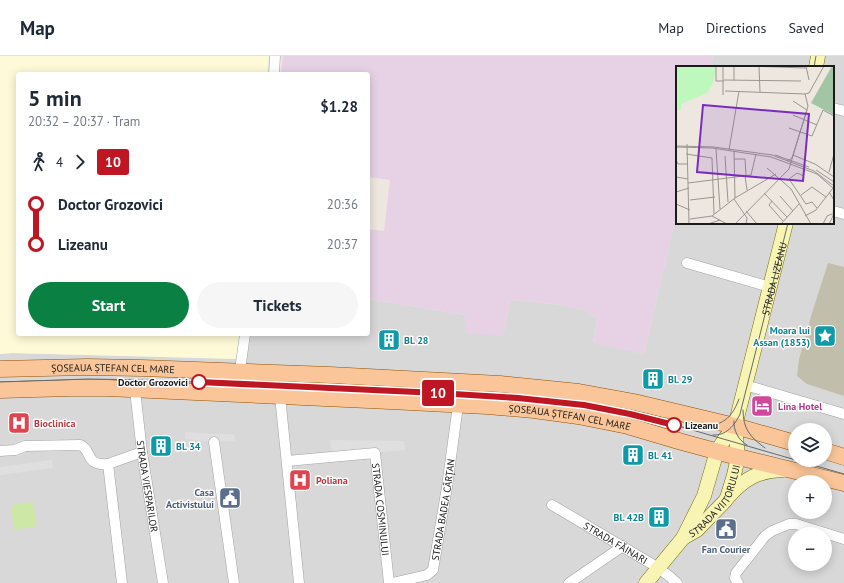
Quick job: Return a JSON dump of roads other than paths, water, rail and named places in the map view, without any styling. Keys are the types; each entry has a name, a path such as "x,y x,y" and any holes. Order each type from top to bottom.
{"main road":[{"name":"ȘOSEAUA ȘTEFAN CEL MARE","path":"0,369 126,367 330,375 494,384 608,397 735,426 788,440"},
{"name":"ȘOSEAUA ȘTEFAN CEL MARE","path":"0,390 70,388 135,390 280,396 534,410 578,416 628,426 738,457 844,483"},
{"path":"832,453 844,457"}],"street":[{"path":"274,72 275,56"},
{"path":"816,66 818,56"},
{"path":"834,108 844,111"},
{"path":"834,211 844,214"},
{"name":"STRADA LIZEANU","path":"735,426 786,224"},
{"path":"687,263 770,287"},
{"path":"239,394 245,336"},
{"path":"745,385 844,414"},
{"name":"STRADA VIESPARILOR","path":"135,390 142,452 162,583"},
{"path":"280,396 299,583"},
{"name":"STRADA BADEA CÂRȚAN","path":"391,583 427,576 433,570 447,487 458,405"},
{"name":"STRADA VIITORULUI","path":"646,583 683,538 704,496 717,451 726,436 735,426"},
{"name":"STRADA VIITORULUI","path":"683,538 699,528 725,502 727,498 738,457 735,426"},
{"path":"214,442 234,583"},
{"path":"0,451 14,450 25,446 80,445 83,446 92,461 97,464 108,464 142,452"},
{"name":"STRADA COSMINULUI","path":"286,462 375,453 391,583"},
{"path":"108,464 122,583"},
{"path":"727,498 741,484 760,473 792,470"},
{"name":"STRADA FĂINARI","path":"552,505 659,568 677,583"},
{"path":"738,583 735,578 736,572 765,536 781,527 789,524 796,524 844,539"},
{"path":"569,583 623,546"}],"tram line":[{"path":"814,66 816,56"},
{"path":"713,435 722,434 730,429 740,414 788,224"},
{"path":"0,382 88,379 147,380 438,393 518,398 584,405 630,414 682,427 844,474"},
{"name":"10","path":"199,382 518,398 584,405 674,425"},
{"path":"695,427 711,426 723,422 732,413 739,399"},
{"path":"743,410 744,422 748,432 765,448"},
{"path":"734,421 734,428 737,435 741,441 747,445"}],"place":[{"name":"Moara lui Assan (1853)","path":"825,336"},
{"name":"Bl. 28","path":"389,340"},
{"name":"Bl. 29","path":"653,379"},
{"name":"Doctor Grozovici","path":"199,382"},
{"name":"Lina Hotel","path":"762,406"},
{"name":"Bioclinica","path":"19,423"},
{"name":"Lizeanu","path":"674,425"},
{"name":"Bl. 34","path":"161,446"},
{"name":"Bl. 41","path":"633,455"},
{"name":"Poliana","path":"300,480"},
{"name":"Casa Activistului","path":"230,498"},
{"name":"Bl. 42B","path":"659,517"},
{"name":"Fan Courier","path":"726,529"}]}
